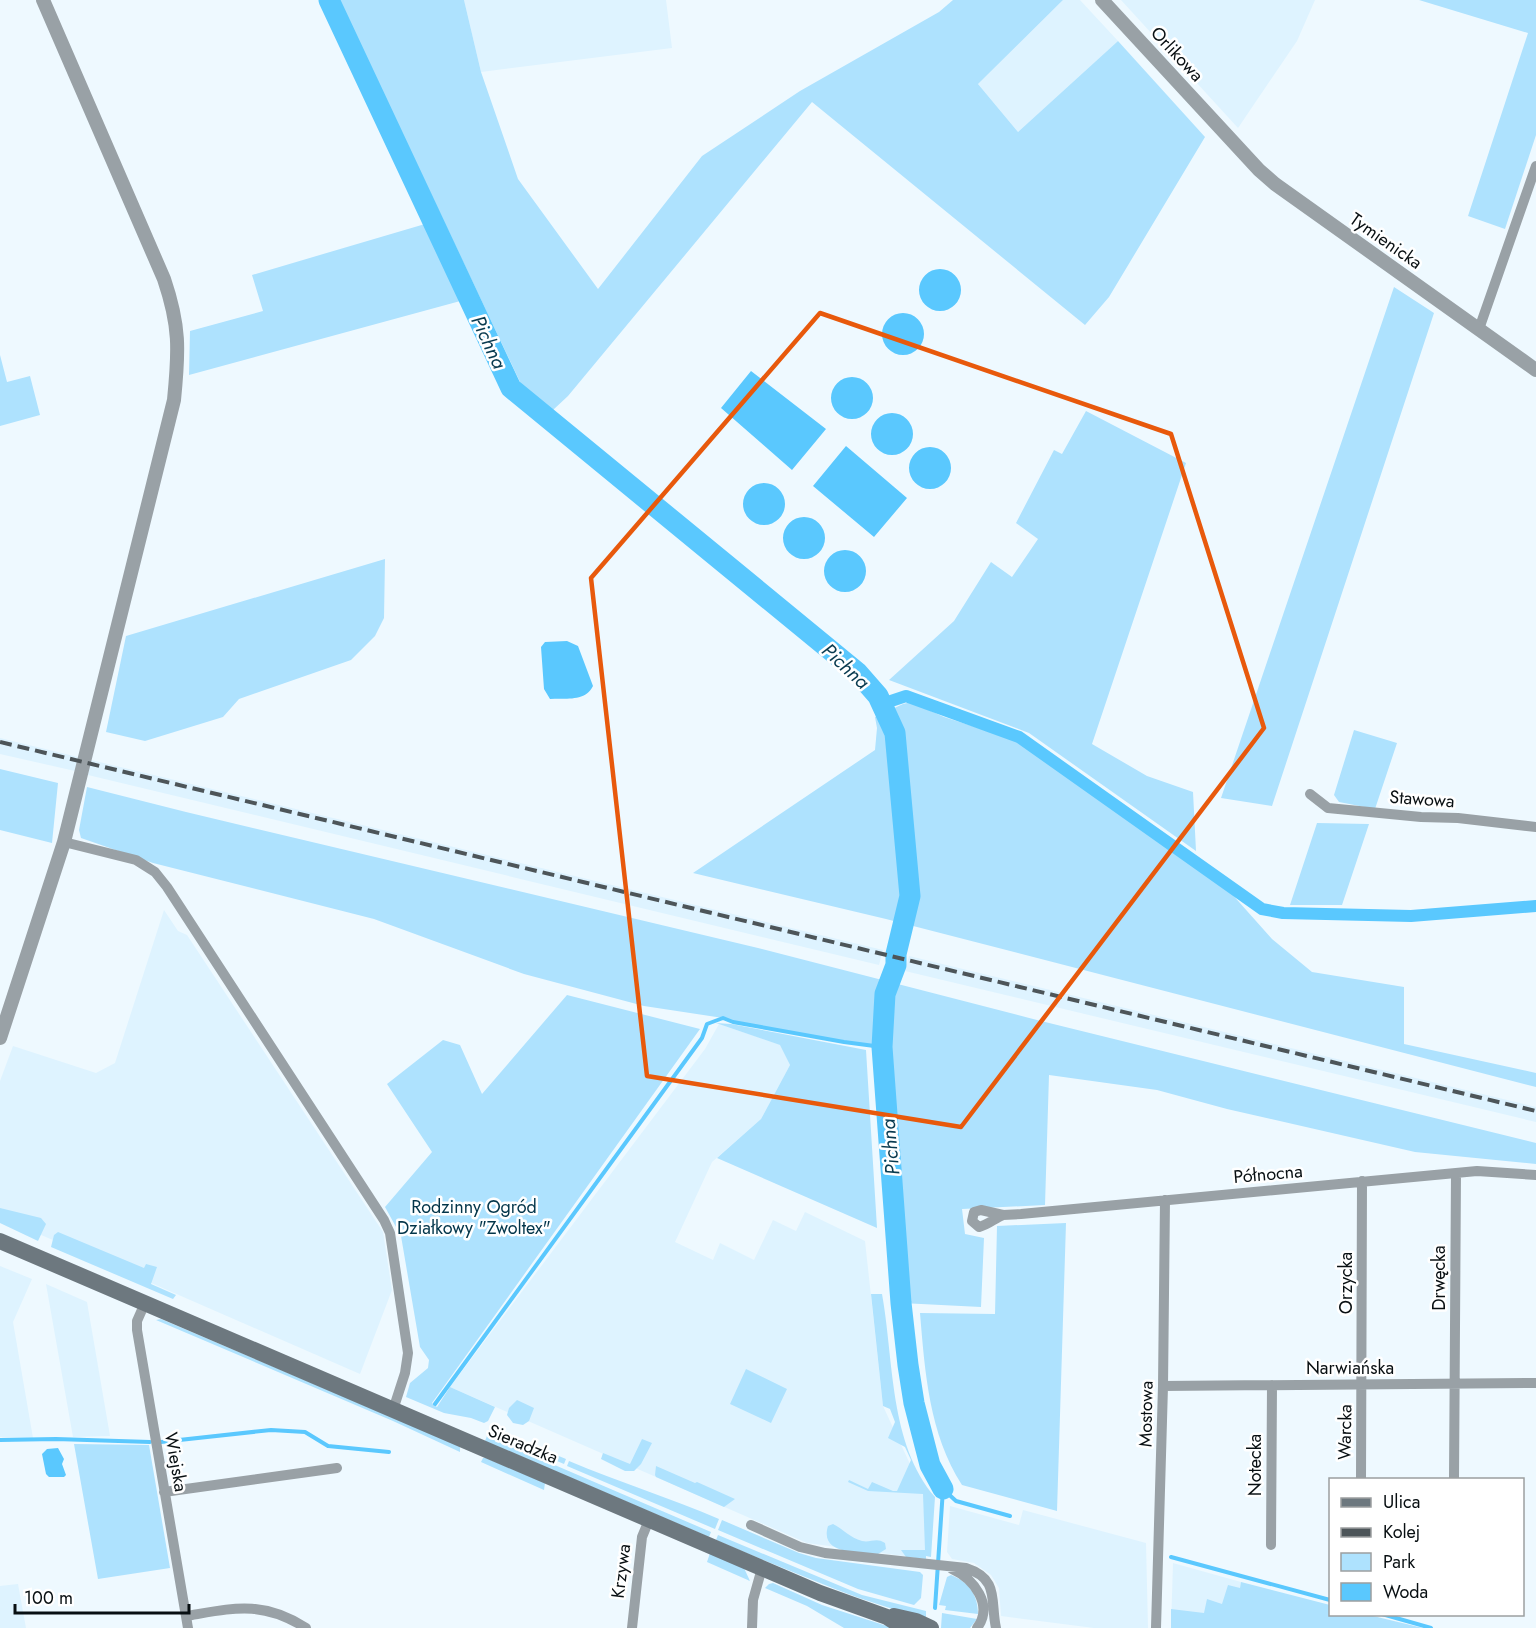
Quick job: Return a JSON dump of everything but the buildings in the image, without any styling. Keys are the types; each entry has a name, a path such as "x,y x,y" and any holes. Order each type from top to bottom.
{"main road":[{"name":"Sieradzka","path":"0,1241 820,1593 887,1617 904,1628"},
{"name":"Sieradzka","path":"887,1617 898,1616 931,1628"}],"street":[{"path":"0,1038 5,1008 64,842 174,399 178,351 174,308 164,279 43,0"},
{"name":"Orlikowa","path":"1102,0 1225,132"},
{"name":"Tymienicka","path":"1225,132 1259,170 1275,184 1536,370"},
{"path":"1479,329 1536,166"},
{"name":"Stawowa","path":"1310,794 1329,808 1536,826"},
{"path":"64,842 135,860 155,872 384,1220 390,1233 408,1349 405,1373 393,1410"},
{"name":"Północna","path":"1003,1215 1456,1173 1504,1172 1536,1175"},
{"name":"Drwęcka","path":"1454,1478 1456,1173"},
{"name":"Orzycka","path":"1362,1181 1362,1385"},
{"name":"Mostowa","path":"1156,1628 1163,1386 1165,1200"},
{"name":"Wiejska","path":"145,1304 137,1321 137,1330 188,1628"},
{"name":"Narwiańska","path":"1163,1386 1536,1383"},
{"name":"Notecka","path":"1271,1545 1272,1385"},
{"name":"Warcka","path":"1361,1478 1362,1385"},
{"path":"164,1492 337,1468"},
{"name":"Krzywa","path":"632,1628 642,1537 649,1520"},
{"path":"751,1525 814,1551 966,1568 984,1577 994,1595 996,1628"},
{"path":"950,1567 971,1581 981,1597 983,1617 977,1628"},
{"path":"752,1628 753,1600 762,1568"},
{"path":"186,1616 239,1607 254,1608 285,1616 306,1628"},
{"path":"285,1616 287,1628"}],"highlighted area":[{"path":"820,313 1171,434 1264,728 961,1127 647,1076 591,578"}],"shaded area":[{"path":"464,0 666,0 672,48 481,72"},
{"path":"1063,0 1080,0 1118,41 1018,132 978,84"},
{"path":"1121,0 1315,0 1297,41 1238,128"},
{"path":"0,738 78,757 75,771 0,754"},
{"path":"91,760 883,950 879,965 88,775"},
{"path":"164,910 178,931 187,935 383,1232 392,1290 360,1374 0,1217 0,1081 13,1046 96,1073 115,1063"},
{"path":"909,956 1536,1107 1536,1122 905,971"},
{"path":"719,1024 781,1045 790,1065 761,1119 712,1162 675,1242 713,1260 720,1243 754,1260 773,1220 796,1231 805,1212 865,1241 883,1406 924,1494 926,1559 807,1543 450,1387 705,1049"},
{"path":"0,1266 32,1279 13,1322 33,1438 0,1437"},
{"path":"46,1284 87,1302 110,1436 73,1437"},
{"path":"950,1506 1019,1525 1023,1510 1146,1543 1148,1628 1094,1628 1001,1616 999,1588 991,1575 974,1563 952,1559 947,1552"},
{"path":"1173,1563 1241,1582 1239,1603 1171,1628"},
{"path":"18,1584 26,1628 0,1628 0,1586"}],"green space":[{"path":"339,0 464,0 481,72 518,179 598,289 702,156 800,91 939,12 953,0 1063,0 978,84 1018,132 1118,41 1205,137 1109,297 1085,325 812,102 568,396 553,410 521,384"},
{"path":"1419,0 1536,0 1536,135 1505,229 1468,216 1528,33"},
{"path":"425,224 464,300 189,375 190,331 263,311 252,275"},
{"path":"1394,287 1434,313 1272,806 1221,798"},
{"path":"0,355 7,382 30,376 40,415 0,426"},
{"path":"1086,411 1186,463 1092,744 1147,776 1193,792 1196,851 1029,733 889,680 954,621 991,562 1012,577 1038,539 1016,523 1054,450 1062,454"},
{"path":"385,559 384,618 375,636 351,660 239,699 223,717 145,741 106,732 126,636"},
{"path":"911,702 944,717 1019,741 1214,879 1231,893 1272,939 1312,972 1404,987 1404,1044 1536,1073 1536,1087 886,919 693,873 875,750 877,728 875,717"},
{"path":"1354,730 1397,743 1375,809 1339,802 1334,795"},
{"path":"0,769 58,783 52,843 0,830"},
{"path":"87,787 758,948 1037,1020 1536,1143 1536,1164 1415,1152 1227,1109 1157,1090 1049,1075 1045,1205 962,1209 965,1234 984,1238 981,1307 901,1303 882,1047 644,1006 524,974 374,919 153,863 81,838 79,830"},
{"path":"1317,823 1369,824 1342,905 1290,905"},
{"name":"Rodzinny Ogród Działkowy \"Zwoltex\"","path":"567,995 700,1029 432,1403 437,1407 450,1387 495,1407 488,1421 484,1423 444,1413 406,1397 410,1383 428,1368 429,1360 420,1347 401,1236 385,1207 432,1152 387,1084 443,1040 460,1045 482,1094"},
{"path":"716,1023 866,1050 877,1228 717,1158 761,1119 790,1065 780,1045"},
{"path":"0,1208 41,1218 46,1224 38,1241 0,1223"},
{"path":"1066,1223 1057,1511 962,1485 942,1445 930,1402 920,1313 995,1314 997,1226"},
{"path":"58,1232 144,1268 146,1264 157,1267 151,1284 176,1295 173,1299 51,1247 54,1235"},
{"path":"871,1294 882,1294 901,1427 920,1476 935,1497 931,1557 926,1556 926,1559 906,1557 901,1550 925,1550 923,1494 868,1491 848,1482 849,1480 868,1489 872,1482 897,1491 911,1460 905,1447 888,1438 895,1422 890,1409 883,1406"},
{"path":"161,1319 460,1446 460,1452 156,1320"},
{"path":"746,1369 787,1389 771,1423 730,1404"},
{"path":"517,1400 534,1408 529,1421 523,1425 513,1423 507,1415 509,1408"},
{"path":"493,1434 513,1437 566,1459 564,1464"},
{"path":"487,1436 711,1532 709,1537 485,1441"},
{"path":"642,1439 652,1443 641,1464 634,1471 625,1471 601,1459 603,1453 630,1464"},
{"path":"74,1444 149,1445 170,1568 98,1579"},
{"path":"483,1458 545,1483 544,1490 481,1462"},
{"path":"569,1461 719,1519 715,1529 567,1466"},
{"path":"656,1466 735,1499 724,1507 656,1477"},
{"path":"722,1520 816,1558 920,1572 923,1575 921,1598 914,1605 858,1589 718,1530"},
{"path":"833,1524 858,1540 882,1541 886,1549 878,1554 851,1552 835,1547 829,1542 827,1535 828,1526"},
{"path":"718,1535 862,1595 926,1611 926,1621 760,1559 716,1540"},
{"path":"710,1553 744,1568 750,1581 707,1562"},
{"path":"951,1575 963,1581 971,1590 978,1607 978,1614 945,1610 946,1606 939,1605 947,1577"},
{"path":"1241,1582 1329,1605 1329,1616 1373,1616 1423,1628 1171,1628 1171,1609 1204,1613 1207,1599 1222,1604 1228,1585 1240,1588"},
{"path":"773,1583 822,1605 893,1628 844,1628 807,1606 765,1588"},
{"path":"942,1613 977,1619 970,1628 941,1628"}],"water":[{"path":"940,269 948,270 955,275 960,282 960,298 955,305 948,310 940,311 932,310 925,305 920,298 919,290 920,282 925,275 932,270"},
{"path":"903,313 911,314 918,319 923,326 923,342 918,349 911,354 903,355 895,354 888,349 883,342 882,334 883,326 888,319 895,314"},
{"path":"751,371 826,429 792,470 721,408"},
{"path":"852,377 860,378 867,383 872,390 872,406 867,413 860,418 852,419 844,418 837,413 832,406 831,398 832,390 837,383 844,378"},
{"path":"892,413 900,414 907,419 912,426 912,442 907,449 900,454 892,455 884,454 877,449 872,442 871,434 872,426 877,419 884,414"},
{"path":"846,446 907,498 874,537 813,486"},
{"path":"930,447 938,448 945,453 950,460 950,476 945,483 938,488 930,489 922,488 915,483 910,476 909,468 910,460 915,453 922,448"},
{"path":"764,483 772,484 779,489 784,496 784,512 779,519 772,524 764,525 756,524 749,519 744,512 743,504 744,496 749,489 756,484"},
{"path":"804,517 812,518 819,523 824,530 824,546 819,553 812,558 804,559 796,558 789,553 784,546 783,538 784,530 789,523 796,518"},
{"path":"845,550 853,551 860,556 865,563 865,579 860,586 853,591 845,592 837,591 830,586 825,579 824,571 825,563 830,556 837,551"},
{"path":"567,641 578,646 593,686 590,691 580,697 550,699 544,689 541,647 545,642"},
{"path":"58,1448 64,1459 62,1464 66,1475 49,1477 46,1474 42,1454 47,1449"}],"waterway":[{"name":"Pichna","path":"329,0 511,388 857,672 878,696 895,733 910,896 896,954 896,965 885,994 882,1047 901,1303 908,1365 914,1403 930,1465 943,1489"},
{"path":"882,704 906,696 1019,737 1262,909 1283,913 1411,916 1536,906"},
{"path":"435,1404 702,1038 707,1024 723,1018 733,1022 882,1047"},
{"path":"161,1442 271,1430 305,1432 328,1446 389,1452"},
{"path":"0,1440 150,1442"},
{"path":"943,1489 956,1501 1010,1516"},
{"name":"Pichna","path":"935,1608 943,1489"},
{"path":"1171,1557 1329,1600"},
{"path":"1389,1616 1431,1628"}],"railway":[{"path":"0,742 1536,1111"}]}
